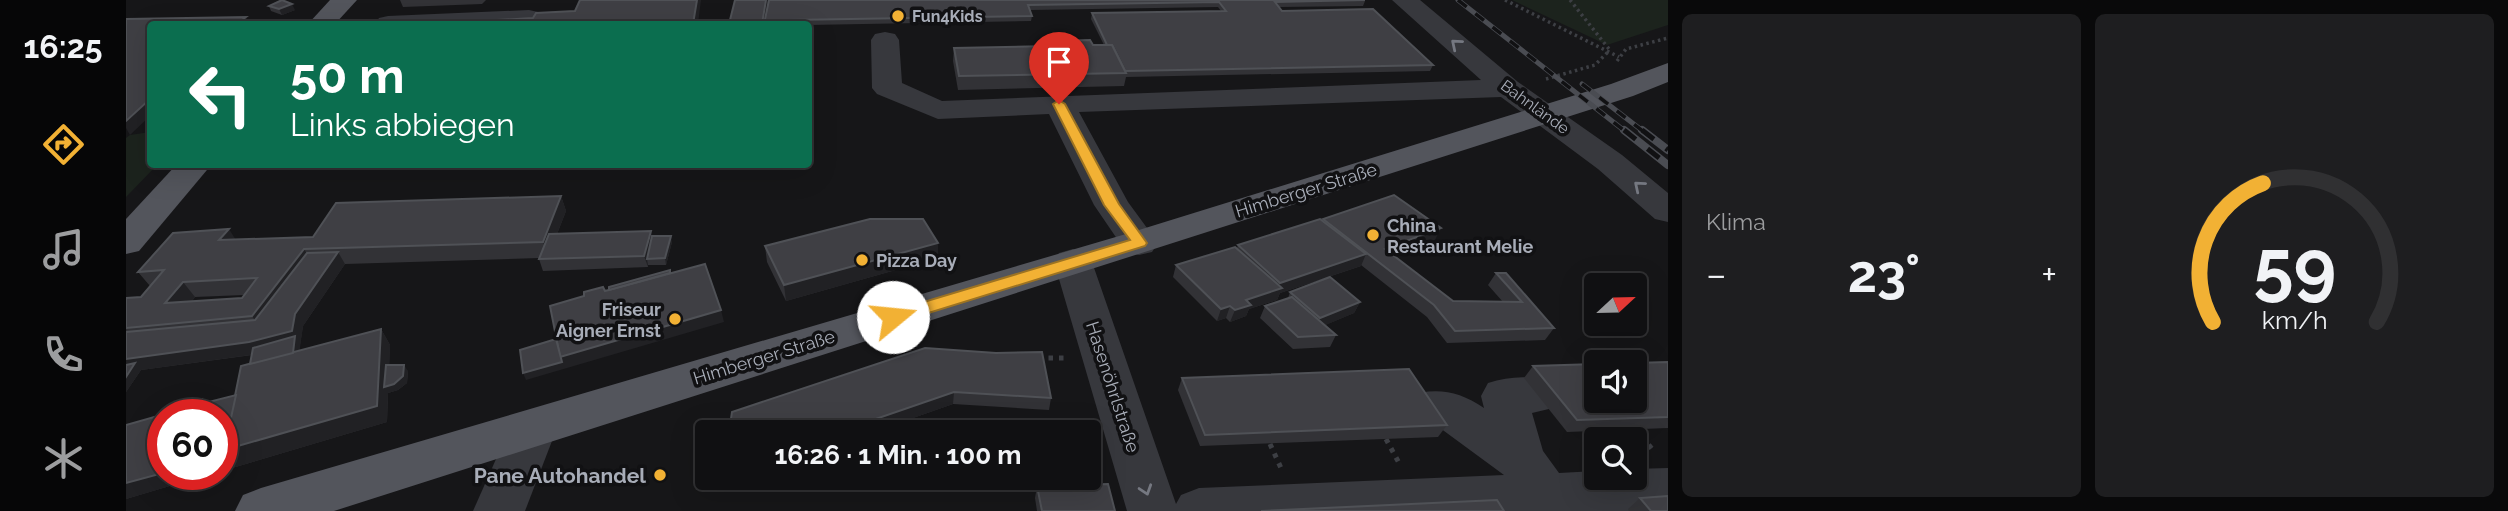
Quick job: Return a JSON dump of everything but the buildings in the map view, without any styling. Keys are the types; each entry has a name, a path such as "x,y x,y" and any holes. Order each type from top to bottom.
{"main road":[{"path":"324,21 344,0"},
{"name":"Himberger Straße","path":"261,511 1139,243 1587,101 1668,72"},
{"path":"126,242 192,168"}],"street":[{"name":"Bahnlände","path":"1405,0 1508,88 1546,114 1668,211"},
{"path":"456,21 547,17"},
{"path":"885,40 887,88 938,110 1508,88"},
{"path":"1059,104 1112,205 1139,243"},
{"name":"Hasenöhrlstraße","path":"1073,262 1153,511"},
{"path":"1537,395 1504,396 1541,489"},
{"path":"1420,410 1449,409 1541,489"},
{"path":"499,511 533,428"},
{"path":"1199,511 1541,489 1668,490"}],"path":[{"path":"1505,0 1619,57 1626,50 1668,38"},
{"path":"1570,0 1608,50"},
{"path":"1508,88 1595,65 1608,50"},
{"path":"1034,358 1074,359"}],"shaded area":[{"path":"1512,0 1668,0 1668,25 1607,45"},
{"path":"147,132 147,168 154,168 126,197 126,138"}],"railway":[{"path":"1458,0 1626,132"},
{"path":"1582,84 1644,132"},
{"path":"1624,130 1668,165"},
{"path":"1642,130 1668,150"}],"place":[{"name":"Fun4Kids","path":"898,16"},
{"name":"China Restaurant Melie","path":"1373,235"},
{"name":"Pizza Day","path":"862,260"},
{"name":"Friseur Aigner Ernst","path":"675,319"},
{"name":"Pane Autohandel","path":"660,475"}],"route":[{"path":"893,317 1139,243 1112,205 1059,104"}]}
